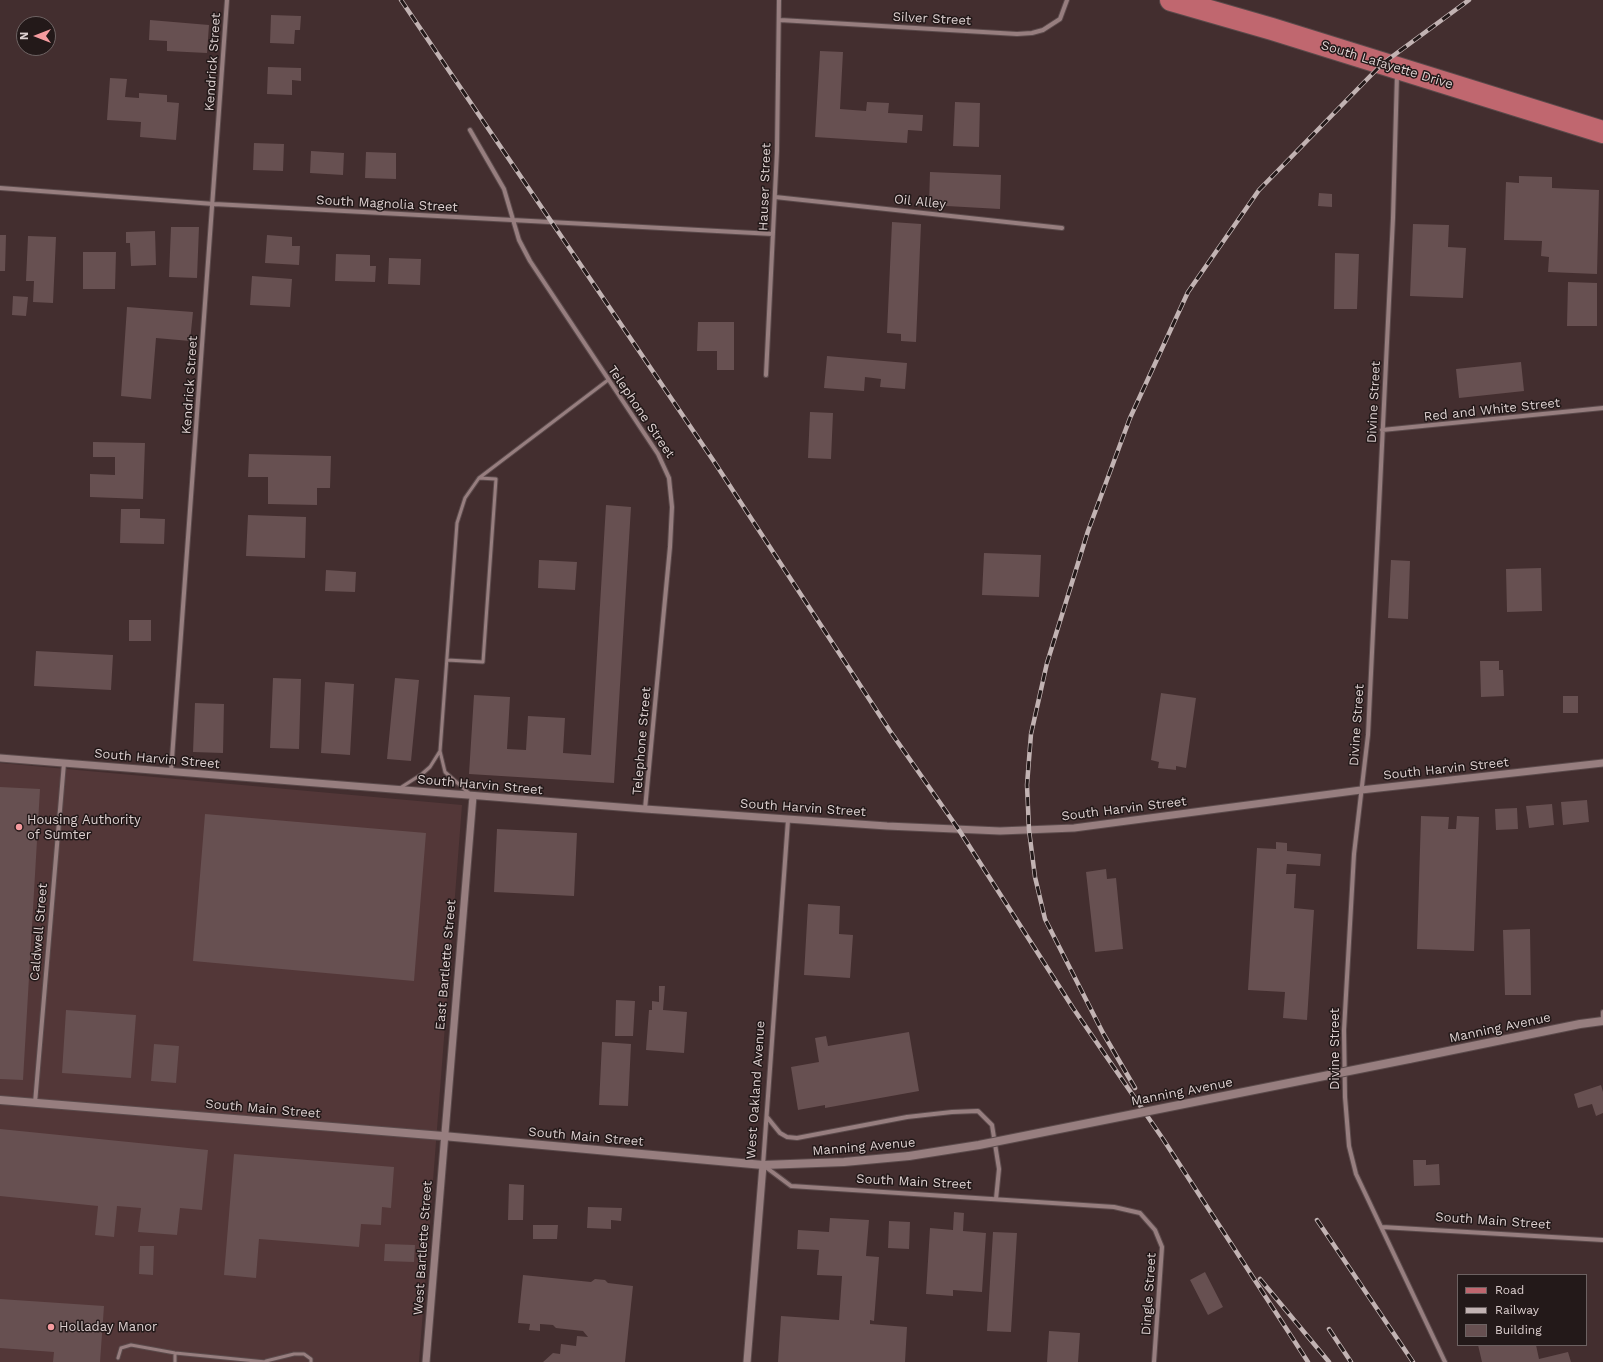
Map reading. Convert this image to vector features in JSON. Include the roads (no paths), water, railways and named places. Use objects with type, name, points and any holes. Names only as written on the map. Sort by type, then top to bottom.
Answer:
[{"type":"main road","name":"South Lafayette Drive","points":[[1171,0],[1603,132]]},
{"type":"main road","name":"Manning Avenue","points":[[763,1165],[844,1162],[910,1156],[979,1145],[1580,1024],[1603,1021]]},
{"type":"main road","name":"South Main Street","points":[[0,1100],[443,1136],[763,1165]]},
{"type":"street","name":"Kendrick Street","points":[[171,772],[228,0]]},
{"type":"street","name":"Hauser Street","points":[[766,375],[775,197],[780,20],[779,0]]},
{"type":"street","name":"Silver Street","points":[[780,20],[1016,34],[1032,33],[1043,30],[1060,19],[1067,0]]},
{"type":"street","name":"Divine Street","points":[[1397,68],[1393,218],[1368,735],[1354,854],[1344,1030],[1345,1097],[1350,1146],[1356,1174],[1445,1362]]},
{"type":"street","name":"Telephone Street","points":[[470,130],[504,189],[519,240],[530,261],[658,454],[669,478],[672,507],[670,547],[645,809]]},
{"type":"street","name":"South Magnolia Street","points":[[0,188],[214,204],[773,234]]},
{"type":"street","name":"Oil Alley","points":[[775,197],[1062,228]]},
{"type":"street","name":"Red and White Street","points":[[1382,430],[1603,408]]},
{"type":"street","name":"South Harvin Street","points":[[0,758],[788,820],[966,831],[1074,828],[1361,790],[1603,763]]},
{"type":"street","name":"Caldwell Street","points":[[35,1103],[64,763]]},
{"type":"street","name":"East Bartlette Street","points":[[443,1136],[472,796]]},
{"type":"street","name":"West Oakland Avenue","points":[[747,1362],[767,1117],[788,820]]},
{"type":"street","points":[[1603,1012],[1603,1021]]},
{"type":"street","points":[[767,1117],[780,1133],[787,1137],[797,1138],[907,1117],[978,1111],[992,1124],[999,1169],[996,1199]]},
{"type":"street","name":"West Bartlette Street","points":[[426,1362],[443,1136]]},
{"type":"street","name":"South Main Street","points":[[763,1165],[792,1186],[996,1199],[1131,1210],[1140,1213],[1155,1230]]},
{"type":"street","name":"South Main Street","points":[[1382,1227],[1603,1240]]},
{"type":"street","name":"Dingle Street","points":[[1154,1362],[1162,1247],[1155,1230]]},
{"type":"lane","points":[[472,796],[445,772],[440,751],[457,523],[465,498],[479,478],[608,380]]},
{"type":"lane","points":[[447,660],[483,662],[496,479],[479,478]]},
{"type":"lane","points":[[396,790],[426,771],[440,751]]},
{"type":"lane","points":[[118,1358],[121,1348],[131,1345],[176,1353],[266,1362],[304,1354],[311,1360],[311,1362]]},
{"type":"lane","points":[[175,1362],[176,1353]]},
{"type":"railway","points":[[401,0],[713,460],[890,731],[959,830],[1073,1008],[1163,1139],[1308,1362]]},
{"type":"railway","points":[[1135,1088],[1103,1033],[1045,919],[1035,877],[1029,830],[1027,785],[1031,734],[1047,663],[1088,531],[1130,418],[1188,292],[1259,190],[1382,64],[1469,0]]},
{"type":"railway","points":[[1317,1220],[1413,1362]]},
{"type":"railway","points":[[1260,1279],[1329,1362]]},
{"type":"railway","points":[[1329,1329],[1351,1362]]},
{"type":"place","name":"Housing Authority of Sumter","points":[[19,827]]},
{"type":"place","name":"Holladay Manor","points":[[51,1327]]}]
